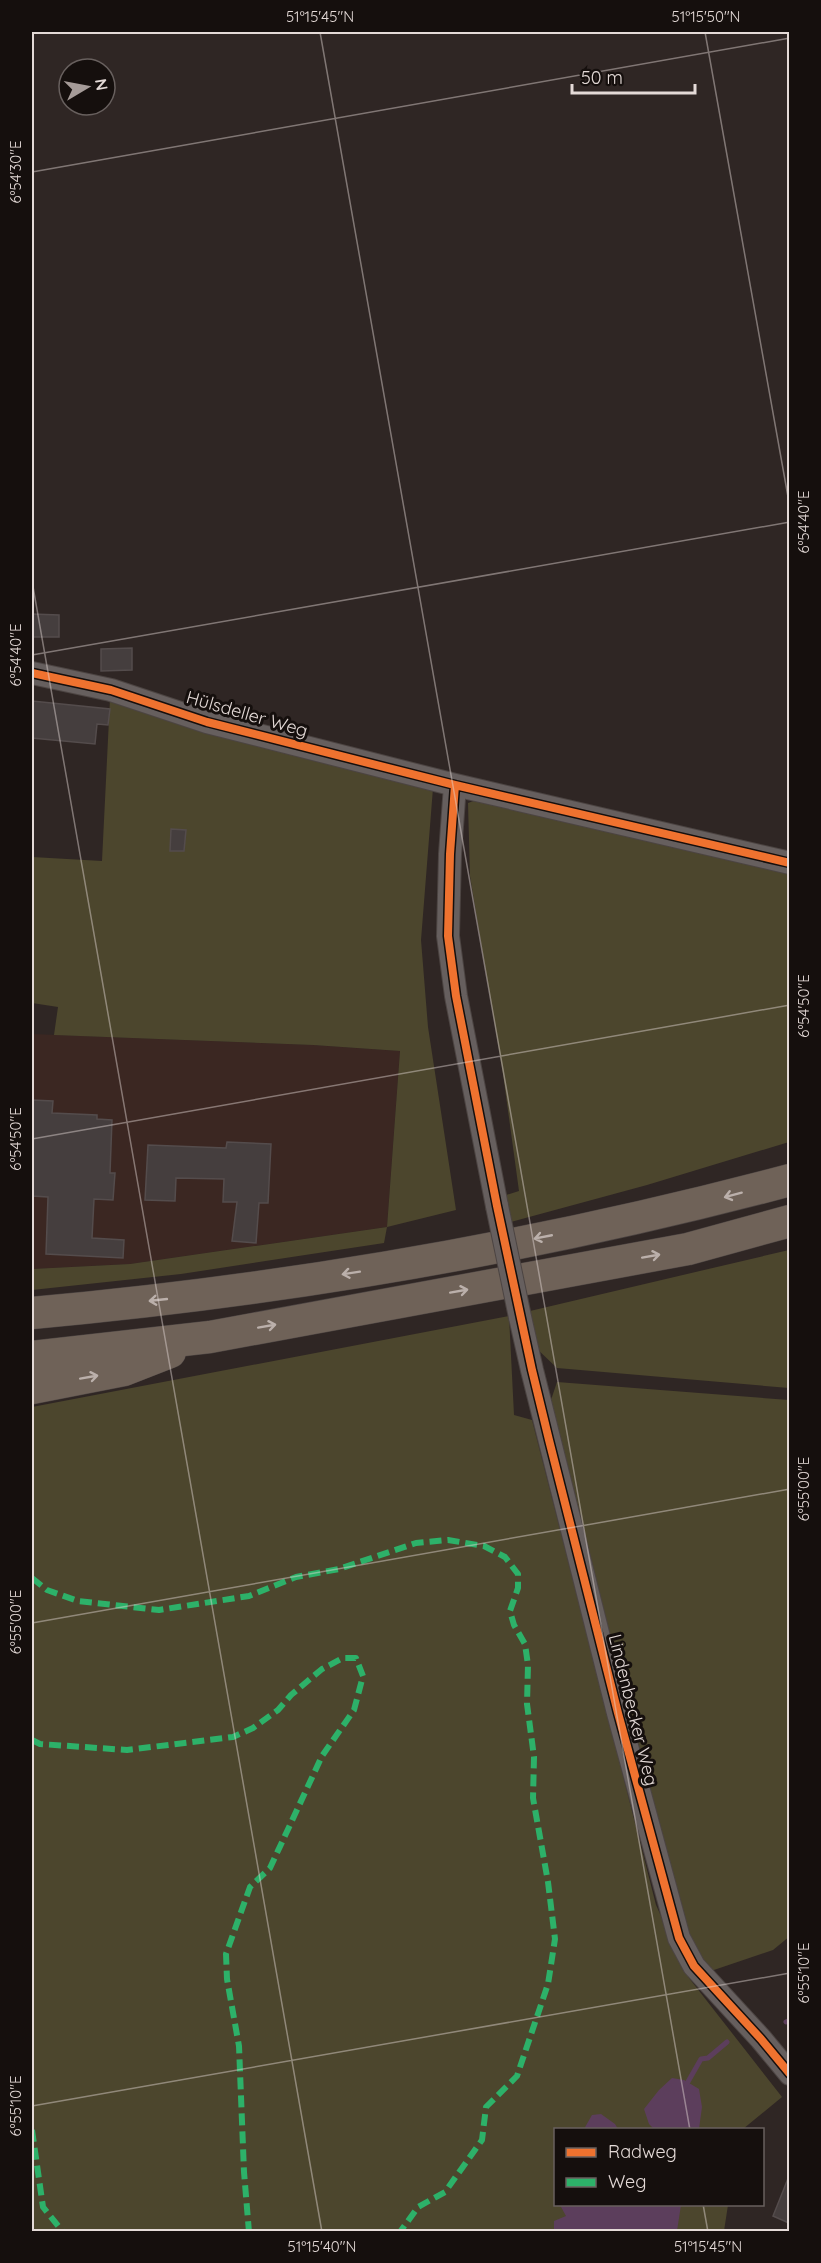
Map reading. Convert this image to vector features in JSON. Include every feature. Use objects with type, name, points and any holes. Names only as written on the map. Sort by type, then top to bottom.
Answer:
[{"type":"highway","points":[[32,1313],[211,1294],[388,1268],[680,1209],[789,1180]]},
{"type":"highway","points":[[32,1357],[210,1337],[688,1249],[789,1221]]},
{"type":"highway","points":[[32,1388],[124,1370],[210,1337]]},
{"type":"street","name":"Hülsdeller Weg","points":[[32,673],[111,690],[207,722],[455,785],[789,863]]},
{"type":"street","name":"Lindenbecker Weg","points":[[455,785],[448,936],[456,996],[534,1380],[618,1713],[679,1938],[694,1966],[761,2039],[789,2074]]},
{"type":"shaded area","points":[[110,699],[433,788],[421,940],[428,1027],[456,1210],[387,1227],[400,1051],[313,1045],[54,1035],[58,1007],[32,1003],[32,857],[102,861]]},
{"type":"shaded area","points":[[482,798],[789,872],[789,1142],[647,1185],[503,1224],[503,1196],[519,1191],[503,1074],[470,876],[468,803]]},
{"type":"shaded area","points":[[32,1034],[313,1045],[400,1051],[387,1227],[130,1264],[32,1269]]},
{"type":"shaded area","points":[[387,1227],[384,1243],[181,1274],[32,1290],[32,1269],[130,1264]]},
{"type":"shaded area","points":[[789,1250],[789,1388],[557,1368],[535,1347],[530,1311]]},
{"type":"shaded area","points":[[509,1316],[514,1415],[532,1420],[656,1905],[689,1978],[782,2097],[744,2128],[554,2128],[554,2206],[728,2206],[724,2231],[32,2232],[32,1407]]},
{"type":"shaded area","points":[[557,1382],[789,1400],[790,1936],[773,1950],[708,1972],[672,1900],[549,1406]]},
{"type":"shaded area","points":[[672,2078],[684,2080],[699,2089],[702,2107],[699,2128],[653,2128],[649,2124],[644,2109]]},
{"type":"shaded area","points":[[601,2114],[617,2128],[585,2128],[592,2115]]},
{"type":"shaded area","points":[[561,2206],[681,2206],[677,2231],[554,2231],[554,2221],[566,2216]]},
{"type":"building","points":[[32,614],[59,615],[59,637],[32,637]]},
{"type":"building","points":[[132,648],[132,670],[101,671],[101,649]]},
{"type":"building","points":[[32,701],[110,709],[108,725],[97,724],[95,744],[32,738]]},
{"type":"building","points":[[171,829],[186,830],[184,851],[170,851]]},
{"type":"building","points":[[32,1100],[53,1101],[52,1113],[97,1115],[97,1119],[112,1120],[110,1173],[115,1173],[113,1200],[94,1199],[92,1238],[124,1240],[123,1258],[46,1254],[48,1197],[32,1196]]},
{"type":"building","points":[[227,1142],[271,1144],[268,1203],[259,1203],[256,1243],[232,1241],[237,1202],[223,1202],[224,1179],[176,1178],[175,1201],[145,1200],[148,1145],[226,1148]]},
{"type":"building","points":[[789,2176],[789,2223],[773,2216]]},
{"type":"waterway","points":[[786,2022],[790,2020]]},
{"type":"waterway","points":[[685,2087],[701,2059],[708,2058],[727,2042]]},
{"type":"marked path","points":[[32,1578],[47,1590],[78,1601],[159,1610],[249,1596],[296,1577],[339,1569],[416,1543],[448,1540],[484,1546],[505,1557],[518,1574],[518,1588],[510,1611],[514,1625],[525,1644],[528,1665],[527,1704],[534,1757],[533,1798],[548,1882],[555,1939],[548,1984],[517,2076],[486,2107],[482,2140],[445,2192],[418,2207],[400,2232]]},
{"type":"marked path","points":[[32,1740],[40,1744],[127,1750],[233,1737],[253,1728],[278,1710],[291,1695],[322,1669],[343,1658],[356,1658],[363,1676],[354,1710],[322,1756],[270,1868],[250,1887],[226,1954],[227,1979],[239,2046],[249,2232]]},
{"type":"marked path","points":[[32,2130],[43,2207],[63,2232]]},
{"type":"cycle path","points":[[32,673],[111,690],[207,722],[455,785],[790,863]]},
{"type":"cycle path","points":[[455,785],[448,936],[456,996],[532,1370],[618,1713],[679,1938],[694,1966],[790,2074]]}]
